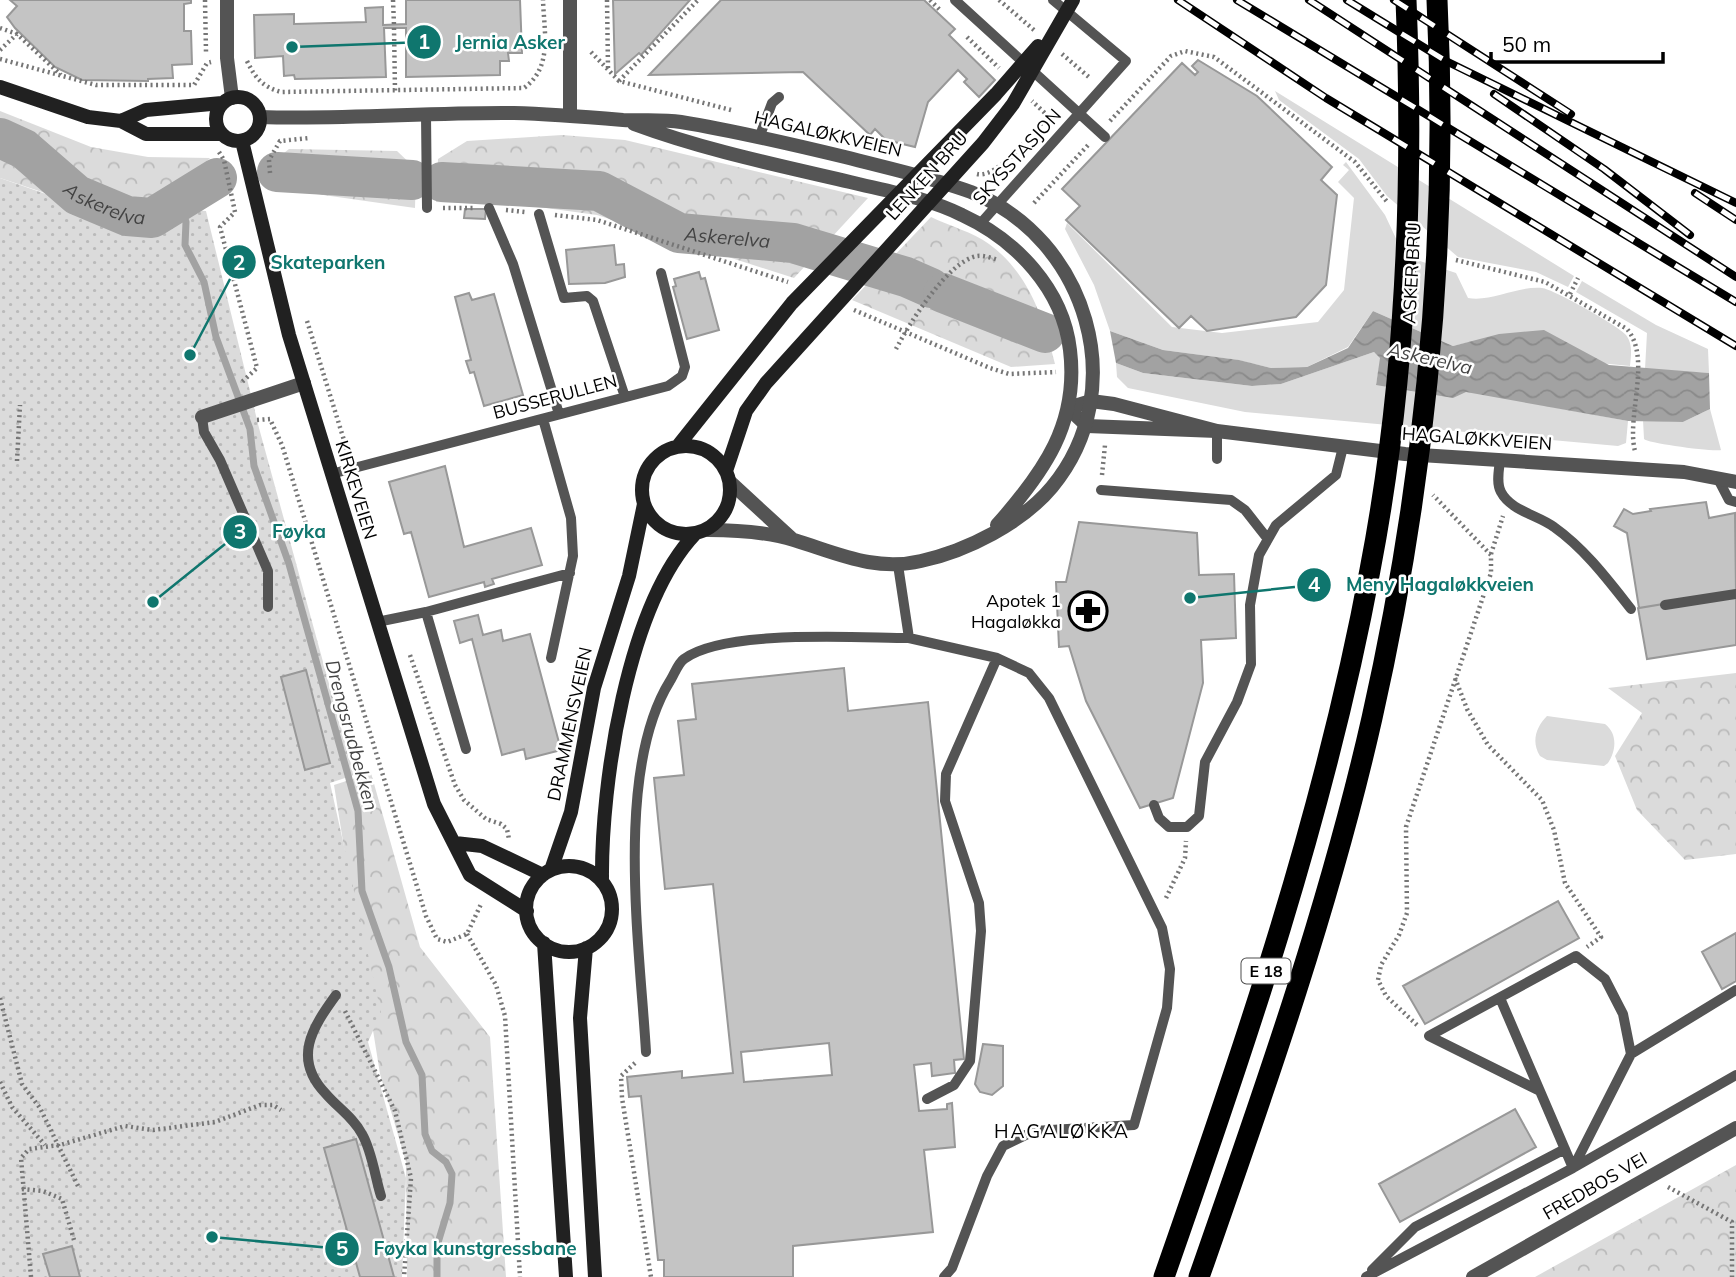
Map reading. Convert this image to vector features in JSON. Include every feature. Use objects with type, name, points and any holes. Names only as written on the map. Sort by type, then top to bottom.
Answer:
[{"type":"highway","name":"ASKER BRU","points":[[1197,1185],[1304,851],[1352,660],[1371,568],[1391,439],[1401,327],[1409,190],[1406,0]]},
{"type":"highway","name":"ASKER BRU","points":[[1199,1277],[1335,863],[1381,671],[1420,442],[1432,330],[1440,191],[1437,0]]},
{"type":"highway","name":"E 18","points":[[1149,1277],[1197,1185]]},
{"type":"highway","name":"E 18","points":[[1164,1277],[1197,1185]]},
{"type":"main road","name":"LENKEN BRU","points":[[728,476],[746,411],[804,337],[983,143],[1013,104],[1073,0]]},
{"type":"main road","name":"LENKEN BRU","points":[[677,447],[792,303],[996,94],[1058,24]]},
{"type":"main road","points":[[0,87],[88,117],[121,121],[146,134],[242,141],[255,133],[260,117],[251,101],[228,100],[146,110],[121,121]]},
{"type":"main road","points":[[217,140],[216,116],[228,100]]},
{"type":"main road","name":"KIRKEVEIEN","points":[[242,141],[272,272],[433,804],[470,875],[527,911]]},
{"type":"main road","points":[[547,872],[531,889],[527,911],[531,927],[544,943],[565,951],[586,948],[603,936],[611,917],[611,897],[602,880],[604,808],[627,687],[656,596],[677,553],[701,532],[719,522],[727,508],[728,476],[711,453],[700,448],[677,447],[658,456],[649,465],[642,490],[644,504],[656,524],[670,532],[701,532]]},
{"type":"main road","name":"DRAMMENSVEIEN","points":[[547,872],[571,812],[594,688],[629,576],[644,504]]},
{"type":"main road","points":[[455,843],[482,846],[547,872],[578,867],[602,880]]},
{"type":"main road","points":[[544,943],[566,1277]]},
{"type":"main road","points":[[586,948],[580,1018],[595,1277]]},
{"type":"street","points":[[227,0],[228,100]]},
{"type":"street","points":[[570,0],[570,115]]},
{"type":"street","name":"HAGALØKKVEIEN","points":[[260,117],[570,115],[678,121],[904,172],[974,194],[995,205],[1042,241],[1076,288],[1087,321],[1093,353],[1091,401],[1087,426],[1070,461],[1052,488],[1025,514],[945,554],[898,565],[849,559],[793,540],[735,530],[701,532]]},
{"type":"street","name":"HAGALØKKVEIEN","points":[[624,120],[679,141],[929,203],[980,224],[1024,260],[1056,299],[1069,338],[1073,372],[1068,408],[1057,444],[1033,481],[989,533]]},
{"type":"street","points":[[202,416],[304,383]]},
{"type":"street","points":[[1087,426],[1068,408],[1091,401]]},
{"type":"street","name":"HAGALØKKVEIEN","points":[[1091,401],[1217,431]]},
{"type":"street","name":"HAGALØKKVEIEN","points":[[1087,426],[1217,431],[1343,447],[1717,477],[1736,482]]},
{"type":"street","name":"HAGALØKKVEIEN","points":[[728,476],[793,540]]},
{"type":"street","name":"FREDBOS VEI","points":[[1474,1277],[1736,1128]]},
{"type":"lane","name":"SKYSSTASJON","points":[[955,0],[1080,113],[980,224]]},
{"type":"lane","points":[[1053,0],[1126,61],[1080,113],[1105,137]]},
{"type":"lane","points":[[759,138],[764,119],[772,103],[779,97]]},
{"type":"lane","points":[[426,115],[427,208]]},
{"type":"lane","points":[[489,208],[513,264],[559,414]]},
{"type":"lane","points":[[539,214],[564,298],[587,296],[593,302],[625,397]]},
{"type":"lane","name":"BUSSERULLEN","points":[[331,474],[667,386],[682,376],[685,367],[660,273]]},
{"type":"lane","points":[[202,416],[204,432],[220,460],[268,571],[268,607]]},
{"type":"lane","points":[[543,419],[570,518],[573,556],[551,658]]},
{"type":"lane","points":[[1217,431],[1217,459]]},
{"type":"lane","points":[[1154,805],[1159,818],[1169,827],[1186,827],[1199,816],[1205,762],[1237,702],[1251,664],[1250,605],[1259,555],[1276,525],[1336,475],[1343,447]]},
{"type":"lane","points":[[1500,460],[1500,491],[1510,503],[1554,527],[1593,562],[1631,610]]},
{"type":"lane","points":[[1717,477],[1730,500],[1736,502]]},
{"type":"lane","points":[[1101,490],[1231,500],[1245,510],[1267,538]]},
{"type":"lane","points":[[898,565],[909,638]]},
{"type":"lane","points":[[377,622],[426,612],[570,573]]},
{"type":"lane","points":[[1665,605],[1736,594]]},
{"type":"lane","points":[[426,612],[466,749]]},
{"type":"lane","points":[[646,1052],[636,877],[639,777],[656,703],[683,659],[730,641],[809,637],[909,638],[997,658],[1029,673],[1049,698],[1156,918],[1170,968],[1167,1008],[1134,1125],[1034,1130],[1003,1146],[987,1176],[952,1268],[944,1277]]},
{"type":"lane","points":[[927,1099],[954,1085],[970,1061],[981,931],[979,903],[945,801],[946,774],[997,658]]},
{"type":"lane","points":[[1429,1036],[1576,956],[1605,979],[1623,1014],[1631,1054]]},
{"type":"lane","points":[[1573,1167],[1631,1054],[1736,990]]},
{"type":"lane","points":[[337,995],[313,1026],[308,1066],[314,1080],[350,1116],[364,1135],[381,1196]]},
{"type":"lane","points":[[1500,998],[1573,1167]]},
{"type":"lane","points":[[1429,1036],[1540,1091]]},
{"type":"lane","points":[[1366,1277],[1573,1167],[1736,1075]]},
{"type":"lane","points":[[1366,1277],[1415,1227],[1564,1149]]},
{"type":"path","points":[[205,0],[207,63]]},
{"type":"path","points":[[393,0],[395,91]]},
{"type":"path","points":[[299,92],[524,88],[542,70],[545,53],[543,0]]},
{"type":"path","points":[[607,0],[608,68]]},
{"type":"path","points":[[619,81],[698,0]]},
{"type":"path","points":[[930,0],[950,19]]},
{"type":"path","points":[[0,28],[17,34],[61,76]]},
{"type":"path","points":[[959,29],[1009,77]]},
{"type":"path","points":[[0,50],[17,34]]},
{"type":"path","points":[[591,52],[619,81],[764,119]]},
{"type":"path","points":[[0,59],[96,85],[164,85]]},
{"type":"path","points":[[971,172],[983,175],[998,169],[1048,116],[1028,97]]},
{"type":"path","points":[[217,140],[235,212],[220,227],[257,368],[248,379]]},
{"type":"path","points":[[427,208],[489,208],[597,220],[793,284]]},
{"type":"path","points":[[897,349],[906,331],[944,279],[963,261],[978,255],[1003,262]]},
{"type":"path","points":[[1570,294],[1578,278]]},
{"type":"path","points":[[843,305],[1009,373],[1061,372]]},
{"type":"path","points":[[1633,451],[1638,359]]},
{"type":"path","points":[[17,461],[20,405]]},
{"type":"path","points":[[258,419],[270,419],[282,445],[426,916],[437,939],[447,942],[467,934],[496,985],[505,1016],[520,1277]]},
{"type":"path","points":[[1428,484],[1434,496],[1490,555]]},
{"type":"path","points":[[1429,1036],[1386,996],[1378,980],[1381,965],[1399,935],[1407,913],[1406,827],[1491,573],[1490,555],[1510,503]]},
{"type":"path","points":[[1455,677],[1467,709],[1488,745],[1542,800],[1554,830],[1565,883],[1601,937],[1576,956]]},
{"type":"path","points":[[1156,918],[1185,858],[1186,827]]},
{"type":"path","points":[[337,995],[395,1111],[408,1164],[411,1178],[404,1277]]},
{"type":"path","points":[[0,998],[22,1084],[40,1108],[78,1186]]},
{"type":"path","points":[[621,1076],[651,1277]]},
{"type":"path","points":[[0,1082],[12,1107],[45,1145]]},
{"type":"path","points":[[31,1277],[21,1158],[29,1149],[60,1145],[125,1126],[153,1129],[215,1122],[260,1105],[273,1105],[281,1110]]},
{"type":"path","points":[[1652,1176],[1680,1195],[1732,1222],[1732,1277]]},
{"type":"path","points":[[22,1189],[43,1191],[62,1199],[74,1240]]},
{"type":"green space","points":[[1275,91],[1574,276],[1568,287],[1536,272],[1458,257],[1387,196],[1359,159],[1279,100]]},
{"type":"green space","points":[[0,111],[91,147],[148,157],[210,158],[166,205],[66,200],[0,178]]},
{"type":"green space","points":[[562,135],[625,140],[868,198],[794,278],[597,215],[524,205],[436,202],[438,159],[467,141]]},
{"type":"green space","points":[[289,149],[397,151],[416,169],[415,208],[281,189],[277,172],[279,157]]},
{"type":"green space","points":[[1346,162],[1385,215],[1399,245],[1420,261],[1456,273],[1468,298],[1486,298],[1532,288],[1548,290],[1621,330],[1631,346],[1630,366],[1599,363],[1580,351],[1474,341],[1453,346],[1373,311],[1348,347],[1307,367],[1271,368],[1238,360],[1163,350],[1110,331],[1094,285],[1065,229],[1067,223],[1172,327],[1222,333],[1318,322],[1344,290],[1354,198],[1338,182],[1349,170],[1343,165]]},
{"type":"green space","points":[[0,178],[66,201],[206,211],[259,428],[354,775],[330,783],[381,1013],[368,1042],[406,1178],[402,1277],[0,1277]]},
{"type":"green space","points":[[931,217],[983,240],[1015,269],[1040,314],[1055,364],[1011,367],[852,300]]},
{"type":"green space","points":[[1582,281],[1656,325],[1708,349],[1709,373],[1645,369],[1647,333],[1576,292]]},
{"type":"green space","points":[[1374,352],[1381,358],[1376,384],[1453,397],[1466,391],[1628,421],[1626,443],[1618,446],[1245,412],[1128,388],[1117,377],[1116,363],[1143,373],[1252,386],[1281,384]]},
{"type":"green space","points":[[1710,409],[1721,450],[1680,447],[1644,439],[1643,420],[1683,422]]},
{"type":"green space","points":[[1736,673],[1736,854],[1685,860],[1637,810],[1615,756],[1642,713],[1608,688]]},
{"type":"green space","points":[[1547,716],[1605,724],[1614,738],[1613,753],[1608,763],[1604,766],[1547,760],[1540,756],[1536,735]]},
{"type":"green space","points":[[371,773],[420,947],[490,1037],[506,1277],[407,1277],[406,1162],[380,1074],[334,785]]},
{"type":"green space","points":[[1736,1165],[1736,1277],[1535,1277]]},
{"type":"water","points":[[1373,311],[1453,346],[1499,334],[1544,330],[1609,365],[1709,373],[1710,409],[1683,422],[1628,421],[1466,392],[1453,398],[1376,385],[1380,358],[1374,352],[1281,384],[1252,386],[1143,373],[1116,363],[1110,331],[1163,350],[1239,360],[1271,368],[1307,367],[1348,348]]},
{"type":"building","points":[[10,0],[191,0],[191,3],[184,4],[184,31],[191,31],[192,64],[172,65],[173,78],[148,81],[82,80],[55,67],[15,28],[7,17],[17,6]]},
{"type":"building","points":[[406,0],[520,0],[522,53],[508,53],[509,61],[500,61],[500,75],[406,77],[406,28],[384,28],[386,77],[295,79],[294,75],[284,76],[283,56],[255,58],[254,15],[294,14],[294,24],[366,22],[365,8],[383,7],[383,25],[406,24]]},
{"type":"building","points":[[613,0],[690,0],[641,55],[639,53],[615,74]]},
{"type":"building","points":[[721,0],[924,0],[955,29],[949,35],[995,80],[979,97],[964,82],[967,79],[958,70],[928,102],[915,147],[886,140],[875,129],[870,135],[803,72],[649,75]]},
{"type":"building","points":[[1198,60],[1257,96],[1332,167],[1321,180],[1337,195],[1326,285],[1296,317],[1207,331],[1191,316],[1179,328],[1066,220],[1080,206],[1062,189],[1182,63],[1195,75],[1198,72],[1192,66]]},
{"type":"building","points":[[465,209],[486,209],[485,219],[464,218]]},
{"type":"building","points":[[614,245],[616,265],[624,264],[625,277],[605,283],[569,284],[566,250]]},
{"type":"building","points":[[699,272],[701,279],[705,278],[719,330],[687,339],[673,287],[676,286],[674,279]]},
{"type":"building","points":[[469,293],[472,300],[494,294],[523,395],[484,406],[474,372],[470,373],[466,361],[471,360],[455,297]]},
{"type":"building","points":[[445,466],[464,547],[531,528],[542,565],[492,579],[494,584],[485,587],[484,582],[429,597],[411,532],[404,534],[389,482]]},
{"type":"building","points":[[1706,502],[1709,518],[1735,513],[1736,592],[1639,608],[1627,533],[1614,526],[1624,509],[1633,514],[1651,511],[1650,509]]},
{"type":"building","points":[[1079,522],[1197,533],[1199,575],[1234,574],[1236,638],[1201,640],[1203,683],[1173,798],[1140,808],[1086,701],[1069,646],[1059,647],[1056,582],[1066,582]]},
{"type":"building","points":[[1736,592],[1736,645],[1647,659],[1638,608]]},
{"type":"building","points":[[478,615],[483,635],[501,630],[503,641],[530,634],[561,750],[526,759],[524,749],[502,755],[472,639],[460,643],[454,621]]},
{"type":"building","points":[[844,668],[848,711],[928,702],[964,1059],[954,1060],[955,1073],[932,1076],[931,1063],[914,1065],[919,1111],[947,1109],[947,1104],[952,1103],[955,1147],[924,1150],[933,1232],[793,1246],[793,1277],[664,1277],[664,1260],[658,1260],[641,1096],[629,1097],[627,1077],[682,1071],[682,1078],[733,1073],[713,884],[665,889],[654,778],[684,775],[678,721],[696,719],[692,684]],"holes":[[[829,1043],[832,1075],[744,1082],[741,1052]]]},
{"type":"building","points":[[306,670],[330,763],[305,770],[281,677]]},
{"type":"building","points":[[1558,901],[1579,938],[1425,1024],[1403,986]]},
{"type":"building","points":[[1736,933],[1736,981],[1722,989],[1702,952]]},
{"type":"building","points":[[983,1044],[1003,1046],[1003,1086],[992,1095],[980,1092],[975,1084]]},
{"type":"building","points":[[1515,1109],[1536,1147],[1400,1222],[1379,1184]]},
{"type":"building","points":[[356,1139],[394,1277],[360,1277],[324,1148]]},
{"type":"building","points":[[72,1246],[80,1277],[50,1277],[43,1254]]},
{"type":"waterway","name":"Askerelva","points":[[0,138],[24,149],[77,195],[127,216],[152,218],[217,178]]},
{"type":"waterway","name":"Askerelva","points":[[277,172],[412,180]]},
{"type":"waterway","name":"Askerelva","points":[[442,182],[599,191],[679,233],[793,243],[906,277],[931,288]]},
{"type":"waterway","name":"Drengsrudbekken","points":[[179,202],[186,222],[185,245],[204,282],[216,337],[250,429],[254,466],[289,564],[358,811],[362,891],[389,967],[406,1042],[422,1075],[425,1134],[432,1151],[446,1162],[452,1174],[450,1203],[437,1246],[437,1277]]},
{"type":"waterway","name":"Askerelva","points":[[943,293],[1045,333]]},
{"type":"railway","points":[[1178,0],[1326,98],[1736,346]]},
{"type":"railway","points":[[1237,0],[1736,302]]},
{"type":"railway","points":[[1309,0],[1736,277]]},
{"type":"railway","points":[[1347,0],[1446,61],[1736,203]]},
{"type":"railway","points":[[1394,0],[1571,114]]},
{"type":"railway","points":[[1494,94],[1604,169],[1690,235]]},
{"type":"railway","points":[[1695,193],[1736,220]]},
{"type":"place","name":"Jernia Asker","points":[[292,47]]},
{"type":"place","name":"Skateparken","points":[[190,355]]},
{"type":"place","name":"Meny Hagaløkkveien","points":[[1190,598]]},
{"type":"place","name":"Føyka","points":[[153,602]]},
{"type":"place","name":"Apotek 1 Hagaløkka","points":[[1088,611]]},
{"type":"place","name":"Føyka kunstgressbane","points":[[212,1237]]},
{"type":"district","name":"HAGALØKKA","points":[[1062,1131]]}]
